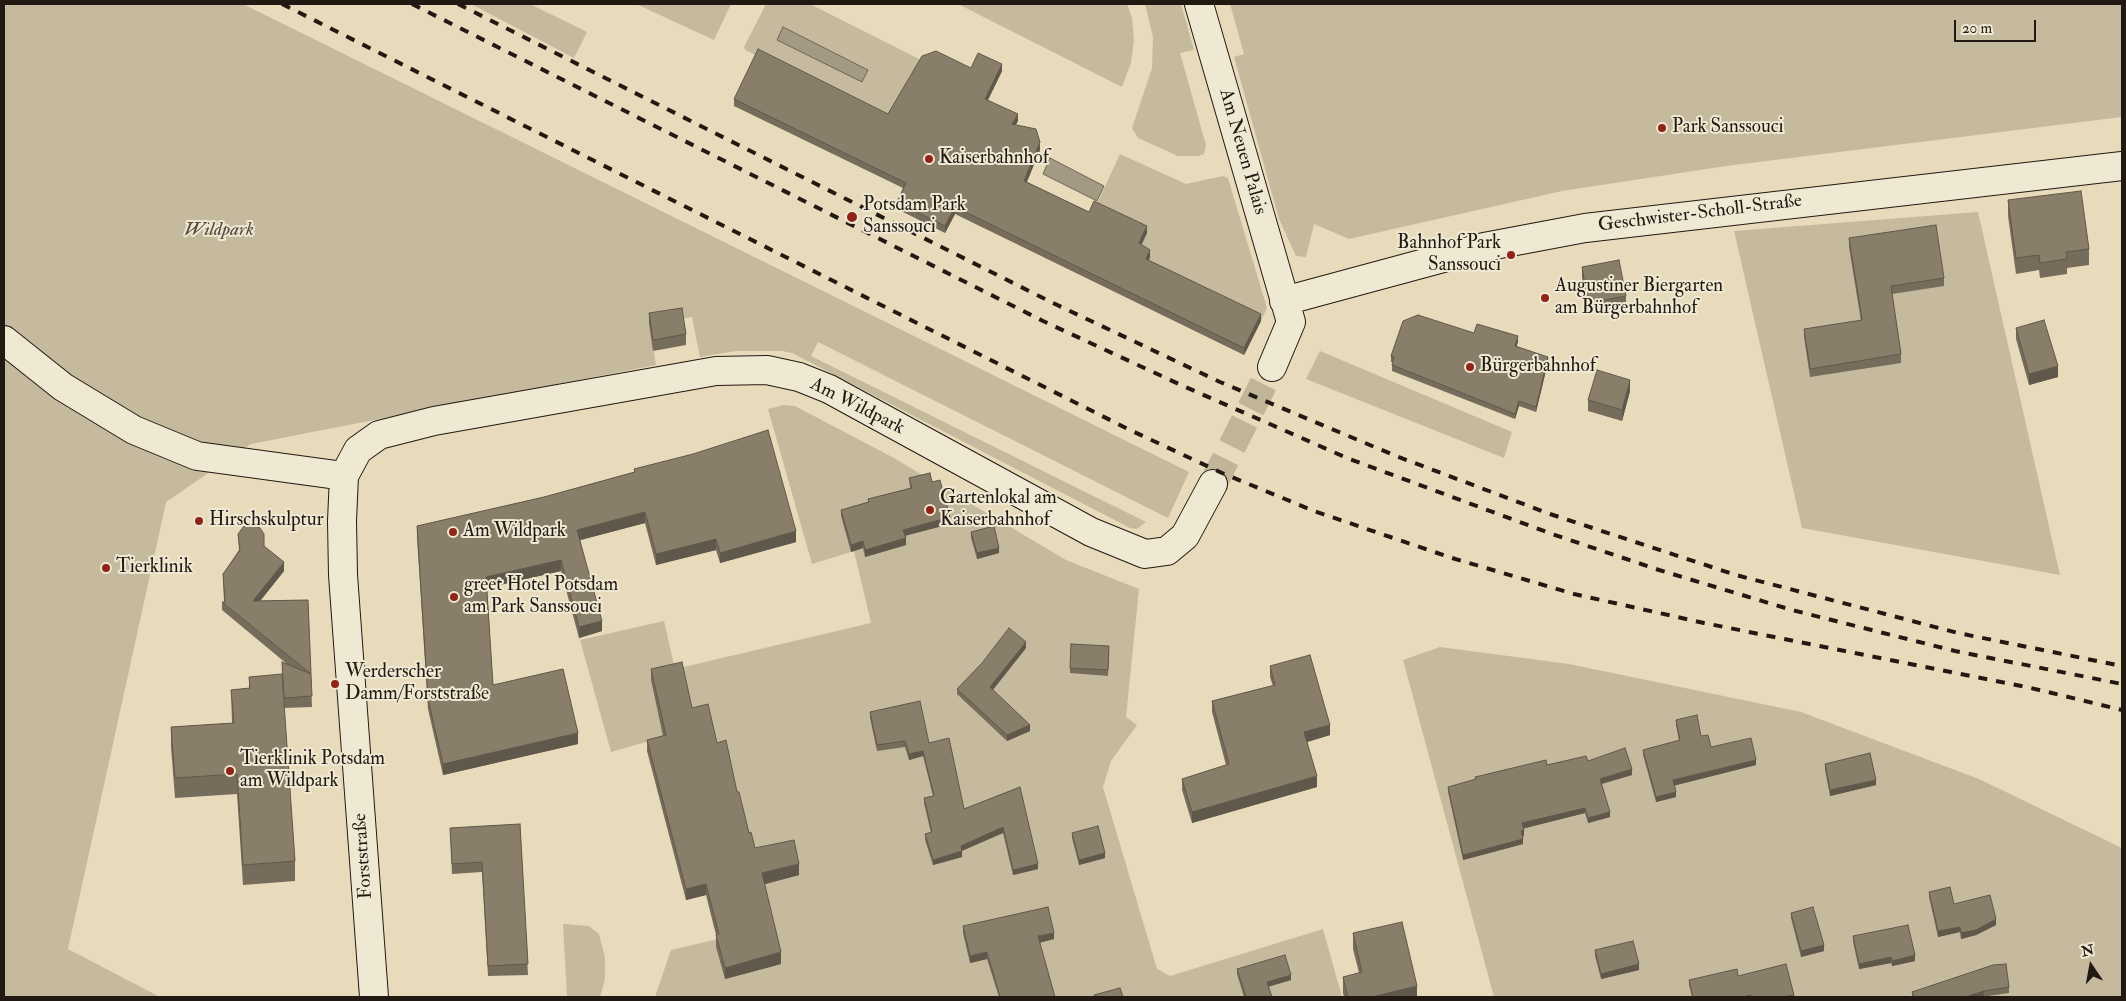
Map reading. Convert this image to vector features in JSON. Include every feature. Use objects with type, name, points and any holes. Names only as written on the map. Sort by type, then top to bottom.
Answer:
[{"type":"street","name":"Am Neuen Palais","points":[[1199,4],[1284,301]]},
{"type":"street","name":"Geschwister-Scholl-Straße","points":[[1284,301],[1484,247],[1585,228],[2122,166]]},
{"type":"street","points":[[1272,367],[1291,322],[1284,301]]},
{"type":"street","points":[[4,340],[64,387],[134,430],[197,456],[344,476]]},
{"type":"street","name":"Am Wildpark","points":[[344,476],[358,450],[379,435],[434,421],[716,371],[767,370],[799,377],[829,390],[1091,532],[1145,554],[1167,550],[1185,536],[1213,484]]},
{"type":"street","name":"Forststraße","points":[[344,476],[342,575],[374,997]]},
{"type":"green space","name":"Wildpark","points":[[4,4],[243,4],[1189,472],[1168,518],[818,342],[811,356],[1146,522],[1137,529],[1130,528],[792,353],[782,351],[736,351],[700,357],[692,317],[649,324],[656,365],[251,444],[166,502],[68,949],[160,997],[4,997]]},
{"type":"green space","points":[[471,4],[530,4],[587,32],[574,58]]},
{"type":"green space","points":[[636,4],[731,4],[714,40]]},
{"type":"green space","points":[[766,4],[810,4],[925,62],[888,121],[763,59],[766,53],[762,51],[758,56],[745,50],[744,47]]},
{"type":"green space","points":[[958,4],[1127,4],[1132,18],[1134,40],[1131,63],[1122,87]]},
{"type":"green space","points":[[1145,4],[1181,4],[1194,50],[1180,53],[1206,145],[1204,154],[1198,156],[1178,156],[1138,138],[1132,128],[1152,68],[1153,37]]},
{"type":"green space","name":"Park Sanssouci","points":[[1230,4],[2122,4],[2122,117],[1726,166],[1562,191],[1349,239],[1314,224],[1306,257],[1296,256],[1279,219],[1234,57],[1244,54]]},
{"type":"green space","points":[[1120,154],[1186,184],[1223,176],[1228,178],[1267,308],[1261,321],[1146,267],[1095,208]]},
{"type":"green space","points":[[1978,212],[2060,575],[1802,528],[1734,231]]},
{"type":"green space","points":[[1320,351],[1512,432],[1504,458],[1306,379]]},
{"type":"green space","points":[[784,405],[795,406],[892,457],[1066,560],[1139,589],[1126,717],[1137,725],[1111,761],[1103,787],[1157,969],[1170,976],[1323,929],[1342,997],[655,997],[671,950],[743,933],[692,729],[611,752],[580,640],[664,621],[675,669],[871,623],[854,551],[812,564],[768,409]]},
{"type":"green space","points":[[1440,647],[1569,664],[1801,712],[1979,779],[2122,848],[2122,997],[1494,997],[1403,660]]},
{"type":"green space","points":[[563,924],[589,926],[599,934],[605,958],[605,979],[600,997],[567,997]]},
{"type":"shaded area","points":[[783,27],[868,70],[862,82],[777,40]]},
{"type":"shaded area","points":[[1050,158],[1104,186],[1097,201],[1043,174]]},
{"type":"building","name":"Kaiserbahnhof","points":[[758,49],[888,114],[922,56],[936,51],[971,68],[978,53],[1002,64],[985,99],[1018,114],[1012,124],[1036,129],[1040,142],[1024,181],[1089,212],[1094,201],[1147,226],[1139,243],[1150,250],[1146,259],[1261,314],[1244,348],[955,207],[945,226],[897,202],[906,183],[734,99]]},
{"type":"building","points":[[2081,191],[2089,249],[2066,252],[2067,259],[2040,263],[2039,255],[2016,258],[2008,200]]},
{"type":"building","points":[[1936,225],[1944,278],[1891,286],[1901,354],[1810,369],[1804,329],[1862,320],[1849,238]]},
{"type":"building","points":[[1619,260],[1626,296],[1588,303],[1582,267]]},
{"type":"building","points":[[682,308],[686,334],[653,340],[649,313]]},
{"type":"building","name":"Bürgerbahnhof","points":[[1418,315],[1474,333],[1477,324],[1518,336],[1515,346],[1548,357],[1536,407],[1519,401],[1515,414],[1392,365],[1394,357],[1391,356],[1403,321]]},
{"type":"building","points":[[2044,320],[2058,366],[2029,374],[2016,328]]},
{"type":"building","points":[[1597,370],[1630,380],[1622,410],[1588,400]]},
{"type":"building","points":[[768,430],[796,531],[720,553],[716,539],[656,554],[645,512],[577,530],[602,621],[579,627],[561,560],[486,577],[493,685],[563,669],[578,733],[443,764],[428,699],[417,526],[544,497],[635,472],[634,469],[693,454]]},
{"type":"building","points":[[930,473],[932,482],[940,480],[950,517],[903,530],[906,538],[865,550],[863,541],[851,545],[841,510],[869,502],[868,499],[912,488],[909,478]]},
{"type":"building","points":[[251,524],[260,528],[264,534],[264,546],[284,562],[253,601],[308,600],[311,674],[222,602],[225,602],[223,574],[240,550],[238,534],[244,526]]},
{"type":"building","points":[[994,526],[999,548],[977,553],[971,532]]},
{"type":"building","points":[[1009,628],[1026,642],[990,687],[1030,725],[1007,735],[957,689],[982,663]]},
{"type":"building","points":[[1071,644],[1109,646],[1108,670],[1070,668]]},
{"type":"building","points":[[1310,655],[1330,725],[1304,732],[1317,776],[1192,812],[1182,779],[1229,764],[1212,701],[1275,685],[1270,666]]},
{"type":"building","points":[[282,662],[311,674],[312,696],[284,698]]},
{"type":"building","points":[[682,662],[692,708],[708,704],[717,743],[726,740],[737,792],[739,792],[749,833],[751,832],[755,848],[794,840],[799,864],[762,873],[781,952],[725,968],[716,935],[719,934],[706,884],[686,889],[647,740],[666,735],[651,669]]},
{"type":"building","name":"Tierklinik Potsdam am Wildpark","points":[[282,674],[295,861],[243,865],[237,774],[175,778],[171,727],[234,723],[231,690],[250,688],[249,677]]},
{"type":"building","points":[[920,701],[929,743],[949,738],[964,809],[1020,787],[1038,864],[1013,870],[1003,827],[961,846],[962,851],[933,860],[925,834],[932,832],[924,798],[934,796],[923,751],[909,754],[905,741],[877,745],[870,712]]},
{"type":"building","points":[[1697,715],[1701,736],[1708,735],[1711,747],[1751,738],[1756,760],[1673,780],[1676,792],[1656,797],[1643,750],[1680,740],[1676,720]]},
{"type":"building","points":[[1625,748],[1632,769],[1600,779],[1610,812],[1588,818],[1585,808],[1522,823],[1524,830],[1521,831],[1523,839],[1463,855],[1448,787],[1476,779],[1475,777],[1546,760],[1547,765],[1586,756],[1588,761]]},
{"type":"building","points":[[1870,753],[1876,780],[1830,790],[1825,764]]},
{"type":"building","points":[[520,824],[528,964],[488,966],[482,862],[452,864],[450,828]]},
{"type":"building","points":[[1098,826],[1105,853],[1079,860],[1072,833]]},
{"type":"building","points":[[1950,887],[1954,904],[1990,895],[1996,919],[1976,930],[1961,933],[1960,927],[1938,931],[1929,892]]},
{"type":"building","points":[[1048,907],[1054,933],[1038,936],[1055,997],[1000,997],[987,952],[970,956],[963,926]]},
{"type":"building","points":[[1813,907],[1824,945],[1801,951],[1791,913]]},
{"type":"building","points":[[1402,922],[1417,986],[1372,997],[1348,997],[1343,977],[1362,972],[1353,933]]},
{"type":"building","points":[[1908,925],[1915,955],[1892,961],[1891,957],[1859,964],[1853,936]]},
{"type":"building","points":[[1633,941],[1639,964],[1601,974],[1595,950]]},
{"type":"building","points":[[1285,955],[1291,975],[1267,982],[1272,997],[1246,997],[1237,969]]},
{"type":"building","points":[[1786,964],[1794,995],[1783,997],[1751,997],[1751,995],[1742,997],[1693,997],[1689,980],[1737,969],[1738,976]]},
{"type":"building","points":[[2006,964],[2009,987],[1984,991],[1965,997],[1914,997],[1912,992],[1993,965]]},
{"type":"building","points":[[1120,988],[1123,997],[1095,997],[1094,995]]},
{"type":"tunnel","points":[[1213,484],[1272,367]]},
{"type":"railway","points":[[282,4],[1130,430],[1222,473],[1314,511],[1452,558],[1574,594],[1704,623],[2031,688],[2122,710]]},
{"type":"railway","points":[[412,4],[1043,321],[1181,385],[1347,458],[1552,534],[1659,570],[1792,610],[1955,651],[2122,684]]},
{"type":"railway","points":[[458,4],[1053,303],[1220,382],[1396,456],[1550,514],[1736,575],[1958,633],[2122,666]]},
{"type":"place","name":"Park Sanssouci","points":[[1662,128]]},
{"type":"place","name":"Kaiserbahnhof","points":[[929,159]]},
{"type":"place","name":"Potsdam Park Sanssouci","points":[[852,217]]},
{"type":"place","name":"Bahnhof Park Sanssouci","points":[[1511,255]]},
{"type":"place","name":"Augustiner Biergarten am Bürgerbahnhof","points":[[1545,298]]},
{"type":"place","name":"Bürgerbahnhof","points":[[1470,367]]},
{"type":"place","name":"Gartenlokal am Kaiserbahnhof","points":[[930,510]]},
{"type":"place","name":"Hirschskulptur","points":[[199,521]]},
{"type":"place","name":"Am Wildpark","points":[[453,532]]},
{"type":"place","name":"Tierklinik","points":[[106,568]]},
{"type":"place","name":"greet Hotel Potsdam am Park Sanssouci","points":[[454,597]]},
{"type":"place","name":"Werderscher Damm/Forststraße","points":[[335,684]]},
{"type":"place","name":"Tierklinik Potsdam am Wildpark","points":[[230,771]]}]
